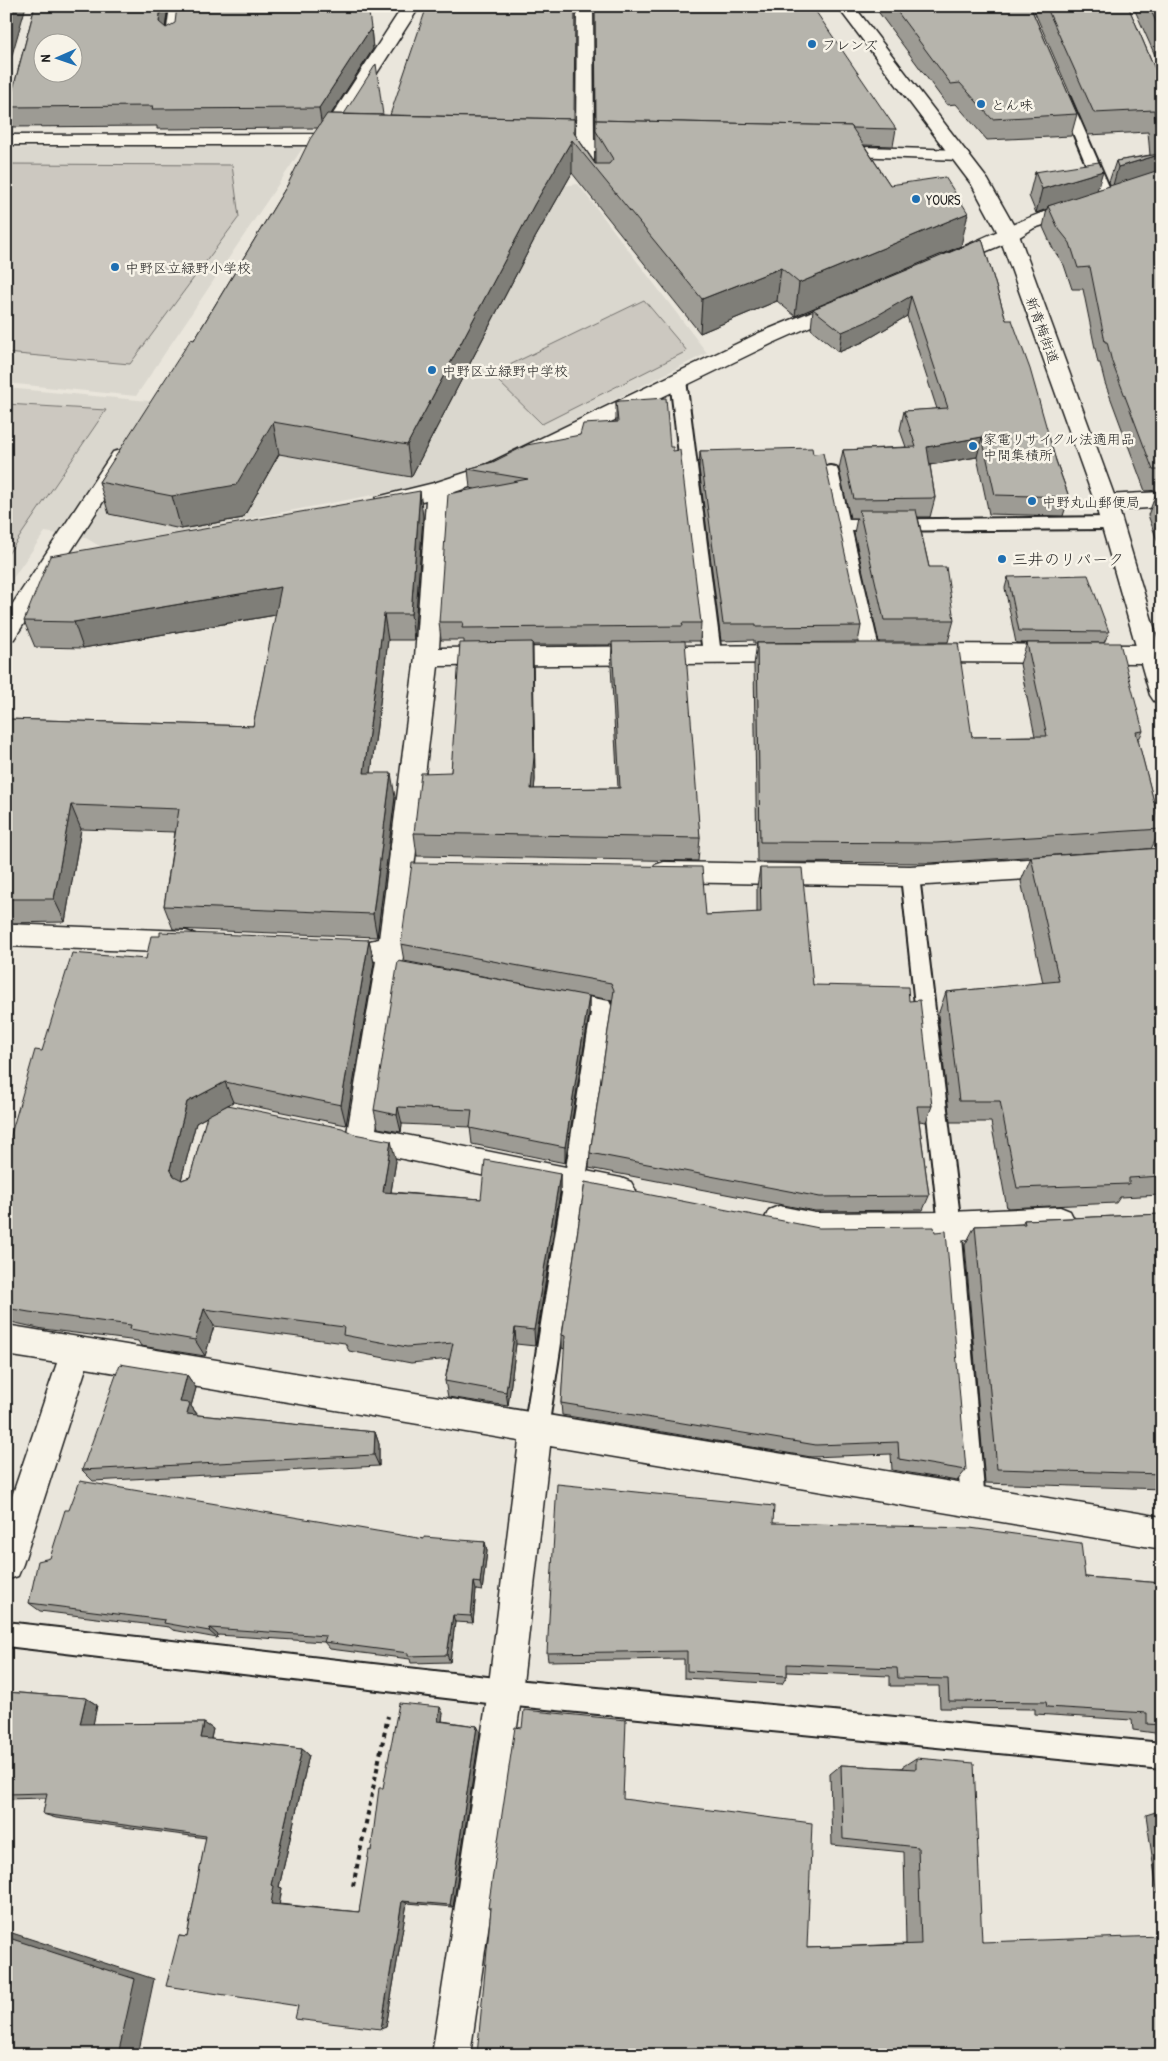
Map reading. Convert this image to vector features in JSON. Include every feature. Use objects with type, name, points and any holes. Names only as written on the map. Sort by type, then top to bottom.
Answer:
[{"type":"street","points":[[310,164],[412,6]]},
{"type":"street","points":[[585,6],[584,144],[585,165],[593,178]]},
{"type":"street","name":"新青梅街道","points":[[845,6],[981,184],[1009,235],[1109,513],[1162,695]]},
{"type":"street","points":[[6,140],[366,140]]},
{"type":"street","points":[[525,143],[653,146]]},
{"type":"street","points":[[811,151],[960,155]]},
{"type":"street","points":[[932,267],[1009,235],[1027,224],[1126,192]]},
{"type":"street","points":[[360,507],[438,490],[484,474],[766,338],[862,296]]},
{"type":"street","points":[[6,633],[134,437]]},
{"type":"street","points":[[438,490],[410,868],[395,964],[351,1137],[646,1196]]},
{"type":"street","points":[[1109,513],[1162,499]]},
{"type":"street","points":[[53,561],[83,556]]},
{"type":"street","points":[[879,653],[1149,654]]},
{"type":"street","points":[[427,657],[812,654]]},
{"type":"street","points":[[636,871],[910,876],[1084,865]]},
{"type":"street","points":[[6,935],[212,943]]},
{"type":"street","points":[[354,949],[395,964]]},
{"type":"street","points":[[750,1215],[816,1227],[950,1226],[1085,1220]]},
{"type":"street","points":[[6,1340],[1162,1533]]},
{"type":"street","points":[[6,1564],[76,1352]]},
{"type":"street","points":[[451,2055],[505,1692],[536,1429]]},
{"type":"lane","points":[[171,43],[176,6]]},
{"type":"lane","points":[[1057,80],[1107,198]]},
{"type":"lane","points":[[678,380],[712,654]]},
{"type":"lane","points":[[830,471],[843,526],[879,653]]},
{"type":"lane","points":[[843,526],[1109,513]]},
{"type":"lane","points":[[910,876],[950,1226],[973,1502]]},
{"type":"lane","points":[[536,1429],[602,1007],[543,997]]},
{"type":"lane","points":[[6,1634],[505,1692],[1162,1756]]},
{"type":"path","points":[[353,1886],[396,1679]]},
{"type":"shaded area","name":"中野区立緑野小学校","points":[[304,146],[136,396],[6,383],[6,148]]},
{"type":"shaded area","name":"中野区立緑野小学校","points":[[6,164],[232,165],[239,217],[130,364],[6,353]]},
{"type":"shaded area","name":"中野区立緑野中学校","points":[[578,184],[707,353],[507,454],[430,484],[101,547],[86,538],[45,532],[6,588],[6,388],[171,403],[286,223]]},
{"type":"shaded area","points":[[644,300],[687,351],[542,424],[491,374]]},
{"type":"shaded area","points":[[6,404],[106,410],[6,557]]},
{"type":"building","points":[[6,6],[14,6],[6,35]]},
{"type":"building","points":[[35,6],[161,6],[159,22],[166,28],[175,23],[177,6],[368,6],[371,28],[319,108],[152,109],[153,106],[6,107],[6,102],[11,97]]},
{"type":"building","points":[[427,6],[575,6],[574,122],[574,119],[390,115]]},
{"type":"building","points":[[595,6],[812,6],[896,129],[853,128],[851,126],[596,120],[596,122]]},
{"type":"building","points":[[893,6],[1030,6],[1077,114],[992,119],[960,83],[951,84]]},
{"type":"building","points":[[1046,6],[1128,6],[1158,76],[1162,81],[1162,154],[1118,167],[1116,161],[1159,154],[1154,110],[1094,113]]},
{"type":"building","points":[[1149,6],[1162,6],[1162,35]]},
{"type":"building","points":[[376,64],[383,115],[344,114]]},
{"type":"building","points":[[327,114],[574,119],[574,133],[595,164],[609,164],[613,159],[596,131],[596,120],[851,126],[890,185],[945,177],[968,213],[799,283],[781,268],[702,299],[572,140],[534,205],[407,445],[273,422],[236,485],[172,496],[99,482],[191,339],[194,340],[288,184],[310,139]]},
{"type":"building","points":[[1099,162],[1103,171],[1042,189],[1035,172]]},
{"type":"building","points":[[1162,169],[1162,470],[1153,470],[1112,362],[1107,342],[1105,342],[1090,267],[1078,268],[1070,243],[1058,228],[1048,206]]},
{"type":"building","points":[[982,239],[1006,320],[1012,320],[1030,369],[1056,461],[1069,497],[995,495],[982,437],[927,447],[935,498],[854,499],[843,450],[916,447],[904,411],[948,408],[911,296],[866,322],[842,332],[813,309]]},
{"type":"building","points":[[666,398],[670,447],[673,447],[673,451],[680,450],[701,623],[682,623],[683,626],[462,628],[463,622],[439,622],[448,494],[528,479],[468,469],[493,462],[527,445],[580,435],[583,424],[618,422],[616,402]]},
{"type":"building","points":[[812,448],[813,454],[823,453],[861,626],[756,627],[756,624],[723,624],[700,451]]},
{"type":"building","points":[[420,491],[411,614],[384,614],[364,773],[391,773],[373,914],[164,906],[179,809],[71,805],[54,899],[6,899],[6,719],[253,726],[281,587],[74,622],[24,621],[50,556]]},
{"type":"building","points":[[1156,494],[1162,494],[1162,510]]},
{"type":"building","points":[[859,510],[916,510],[929,567],[946,567],[954,620],[884,620]]},
{"type":"building","points":[[1088,575],[1109,632],[1019,631],[1008,577]]},
{"type":"building","points":[[685,641],[700,838],[414,833],[421,773],[451,772],[460,643],[532,642],[534,757],[531,789],[620,788],[612,642]]},
{"type":"building","points":[[757,643],[958,643],[972,737],[1047,736],[1027,643],[1120,643],[1143,731],[1136,732],[1161,829],[936,843],[760,842]]},
{"type":"building","points":[[1162,848],[1162,1176],[1129,1178],[1129,1184],[1017,1188],[1000,1101],[959,1101],[946,992],[1059,981],[1031,857]]},
{"type":"building","points":[[412,863],[702,867],[706,915],[761,912],[760,868],[802,868],[813,985],[908,987],[909,1001],[920,1000],[932,1106],[917,1106],[929,1196],[820,1197],[590,1153],[614,990],[611,983],[401,944]]},
{"type":"building","points":[[160,932],[369,940],[341,1105],[225,1082],[187,1102],[170,1169],[174,1176],[182,1180],[190,1177],[207,1116],[228,1105],[342,1128],[354,1134],[391,1141],[383,1192],[481,1199],[485,1160],[560,1174],[534,1330],[515,1328],[506,1392],[445,1381],[453,1343],[407,1347],[343,1335],[344,1327],[204,1309],[195,1340],[130,1329],[131,1325],[6,1308],[6,1152],[35,1050],[42,1051],[72,953],[146,959],[151,936],[160,936]]},
{"type":"building","points":[[398,961],[589,996],[565,1147],[470,1128],[472,1110],[398,1107],[397,1115],[374,1110]]},
{"type":"building","points":[[585,1182],[819,1228],[934,1227],[935,1232],[946,1231],[966,1470],[899,1459],[898,1442],[816,1445],[561,1403],[565,1336],[562,1335]]},
{"type":"building","points":[[1162,1214],[1162,1474],[997,1469],[975,1226],[1025,1224],[1024,1220]]},
{"type":"building","points":[[120,1364],[187,1375],[180,1402],[190,1403],[187,1414],[375,1432],[374,1455],[82,1470]]},
{"type":"building","points":[[80,1481],[424,1539],[424,1537],[485,1542],[480,1583],[474,1582],[471,1616],[453,1615],[447,1655],[408,1656],[408,1653],[324,1642],[326,1636],[210,1628],[209,1631],[164,1623],[165,1620],[29,1603],[38,1561],[50,1558],[65,1510],[69,1510]]},
{"type":"building","points":[[557,1484],[774,1506],[773,1523],[970,1528],[1081,1543],[1085,1577],[1162,1583],[1162,1725],[1147,1724],[1147,1713],[1047,1707],[1046,1702],[949,1701],[948,1679],[898,1678],[897,1668],[787,1664],[787,1676],[687,1671],[687,1651],[547,1653]]},
{"type":"building","points":[[6,1692],[86,1698],[80,1724],[204,1723],[201,1738],[302,1749],[271,1885],[274,1886],[271,1904],[359,1912],[369,1850],[371,1851],[379,1788],[383,1788],[399,1703],[440,1707],[438,1721],[477,1726],[450,1905],[402,1901],[381,2029],[295,2019],[298,2006],[166,1986],[179,1936],[187,1937],[206,1836],[43,1814],[47,1793],[6,1794]]},
{"type":"building","points":[[524,1710],[626,1720],[623,1799],[812,1823],[807,1948],[921,1944],[918,1847],[843,1839],[841,1765],[916,1769],[916,1758],[974,1763],[982,1942],[1162,1936],[1162,2055],[477,2055],[491,1908],[488,1908],[515,1727],[522,1728]]},
{"type":"building","points":[[6,1937],[135,1979],[118,2055],[6,2055]]},
{"type":"place","name":"フレンズ","points":[[812,44]]},
{"type":"place","name":"とん味","points":[[981,104]]},
{"type":"place","name":"YOURS","points":[[916,199]]},
{"type":"place","name":"中野区立緑野小学校","points":[[115,267]]},
{"type":"place","name":"中野区立緑野中学校","points":[[432,370]]},
{"type":"place","name":"家電リサイクル法適用品 中間集積所","points":[[973,446]]},
{"type":"place","name":"中野丸山郵便局","points":[[1032,501]]},
{"type":"place","name":"三井のリパーク","points":[[1002,559]]}]
